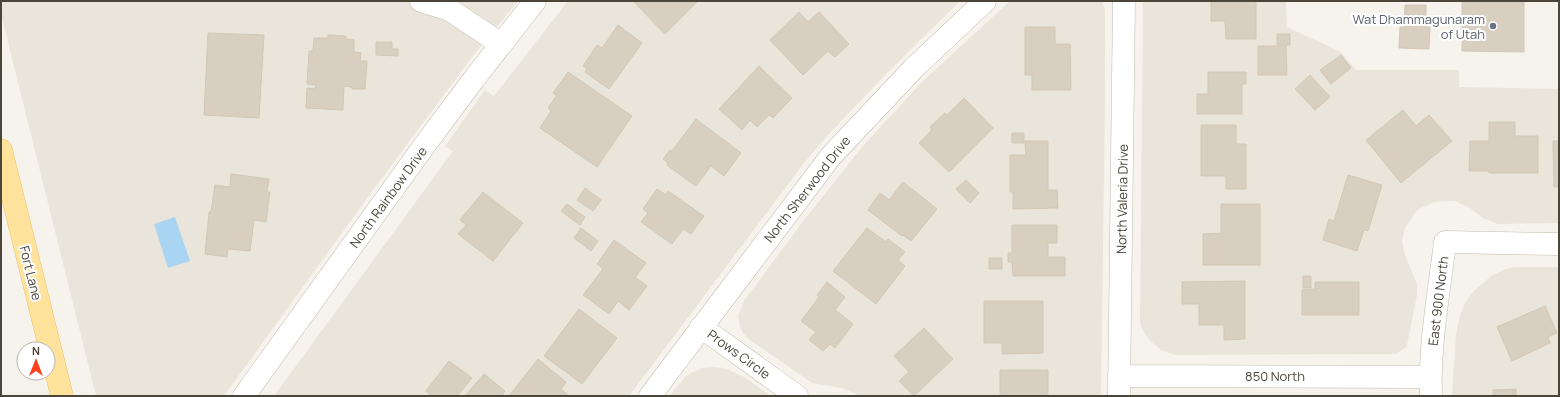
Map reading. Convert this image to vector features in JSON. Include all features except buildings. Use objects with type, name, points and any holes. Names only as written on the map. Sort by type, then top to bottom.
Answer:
[{"type":"main road","name":"Fort Lane","points":[[1,150],[62,396]]},
{"type":"street","points":[[420,1],[450,10],[501,44]]},
{"type":"street","name":"North Rainbow Drive","points":[[244,396],[424,146],[501,44],[536,1]]},
{"type":"street","name":"North Sherwood Drive","points":[[650,396],[831,156],[913,69],[985,1]]},
{"type":"street","name":"North Valeria Drive","points":[[1119,386],[1124,1]]},
{"type":"street","name":"East 900 North","points":[[1431,386],[1433,346],[1445,242],[1559,244]]},
{"type":"street","name":"Prows Circle","points":[[701,327],[797,396]]},
{"type":"street","name":"850 North","points":[[1119,386],[1431,386]]},
{"type":"shaded area","points":[[1,1],[518,1],[472,57],[373,190],[224,396],[96,396],[1,14]]},
{"type":"shaded area","points":[[568,1],[960,1],[885,75],[828,135],[804,163],[629,396],[274,396],[453,151],[445,146],[485,90],[494,96]]},
{"type":"shaded area","points":[[1010,1],[1102,1],[1105,10],[1101,396],[860,396],[842,388],[812,383],[750,340],[743,333],[738,316],[744,301],[801,224],[862,147],[923,81]]},
{"type":"shaded area","points":[[1143,1],[1286,1],[1287,27],[1341,52],[1356,70],[1459,70],[1459,87],[1559,89],[1559,223],[1498,224],[1483,218],[1470,208],[1452,201],[1434,202],[1417,210],[1405,228],[1402,241],[1405,255],[1417,284],[1417,295],[1407,345],[1396,354],[1176,355],[1161,350],[1149,340],[1141,327],[1140,321]]},
{"type":"shaded area","points":[[1515,267],[1559,267],[1559,396],[1452,396],[1456,334],[1465,303],[1473,292],[1491,276],[1505,269]]},
{"type":"shaded area","points":[[715,367],[727,369],[744,377],[771,396],[670,396],[689,374],[702,368]]},
{"type":"water","points":[[175,217],[190,261],[168,268],[154,224]]},
{"type":"place","name":"Wat Dhammagunaram of Utah","points":[[1493,26]]}]
